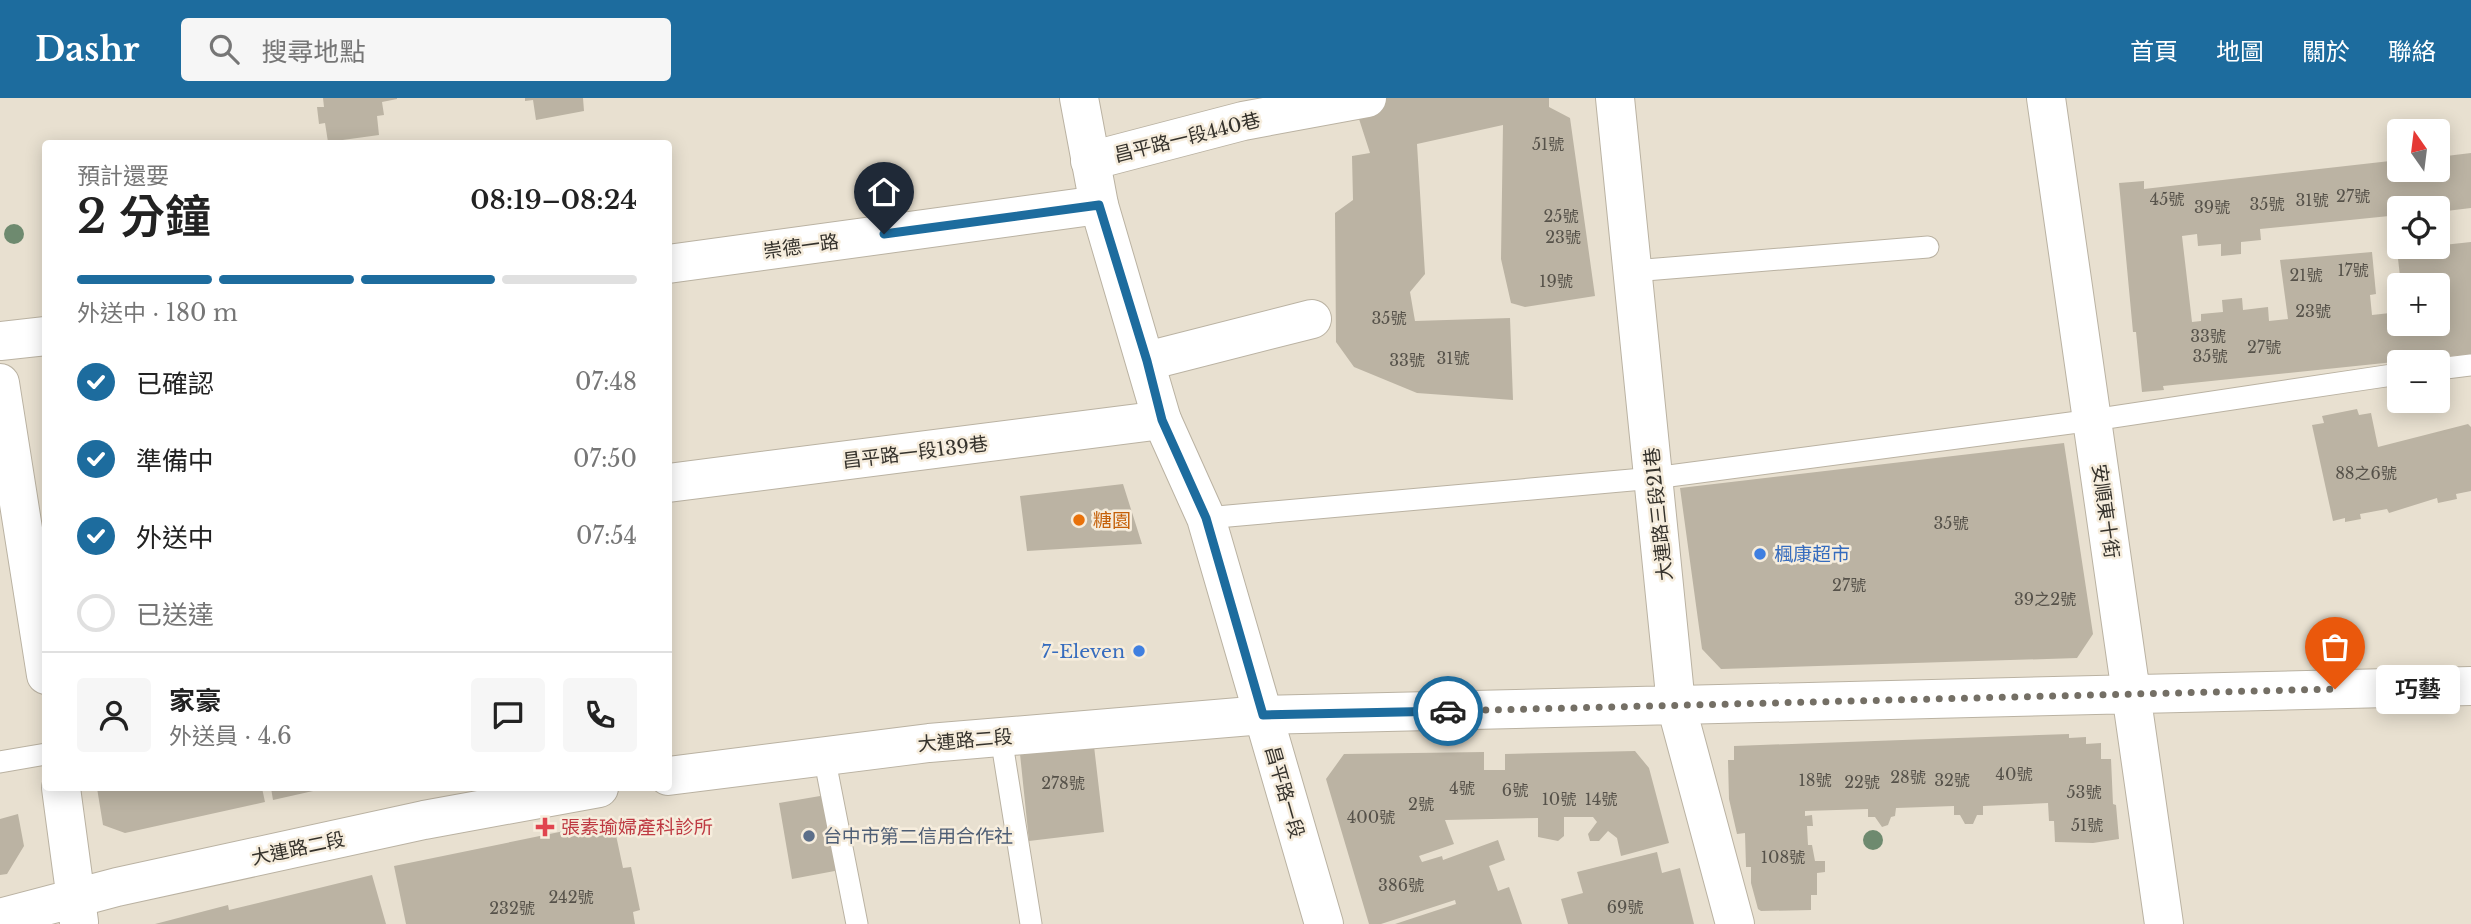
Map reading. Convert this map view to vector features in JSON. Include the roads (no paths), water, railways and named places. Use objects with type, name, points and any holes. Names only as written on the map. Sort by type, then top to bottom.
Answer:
[{"type":"street","name":"昌平路一段","points":[[1079,98],[1099,205],[1147,361],[1162,420],[1206,518],[1324,924]]},
{"type":"street","name":"昌平路一段440巷","points":[[1090,161],[1243,121],[1367,98]]},
{"type":"street","name":"大連路三段21巷","points":[[1615,98],[1676,705],[1735,924]]},
{"type":"street","name":"安順東十街","points":[[2046,98],[2164,924]]},
{"type":"street","name":"崇德一路","points":[[672,263],[1099,205]]},
{"type":"street","points":[[1147,361],[1312,319]]},
{"type":"street","points":[[0,341],[42,336]]},
{"type":"street","points":[[0,383],[42,652]]},
{"type":"street","name":"昌平路一段139巷","points":[[672,482],[1162,420]]},
{"type":"street","name":"大連路二段","points":[[672,775],[1002,737],[1263,715],[2471,685]]},
{"type":"street","points":[[61,791],[77,911]]},
{"type":"street","name":"大連路二段","points":[[0,918],[77,911],[411,823],[582,791]]},
{"type":"lane","points":[[1633,271],[1928,247]]},
{"type":"lane","points":[[2450,368],[2471,365]]},
{"type":"lane","points":[[1206,518],[1654,478],[2093,419],[2387,376]]},
{"type":"lane","points":[[1002,737],[1031,924]]},
{"type":"lane","points":[[0,762],[42,755]]},
{"type":"lane","points":[[824,756],[857,924]]},
{"type":"place","name":"糖園","points":[[1079,520]]},
{"type":"place","name":"楓康超市","points":[[1760,554]]},
{"type":"place","name":"7-Eleven","points":[[1139,651]]},
{"type":"place","name":"巧藝","points":[[2335,689]]},
{"type":"place","name":"張素瑜婦產科診所","points":[[545,827]]},
{"type":"place","name":"台中市第二信用合作社","points":[[809,836]]}]
